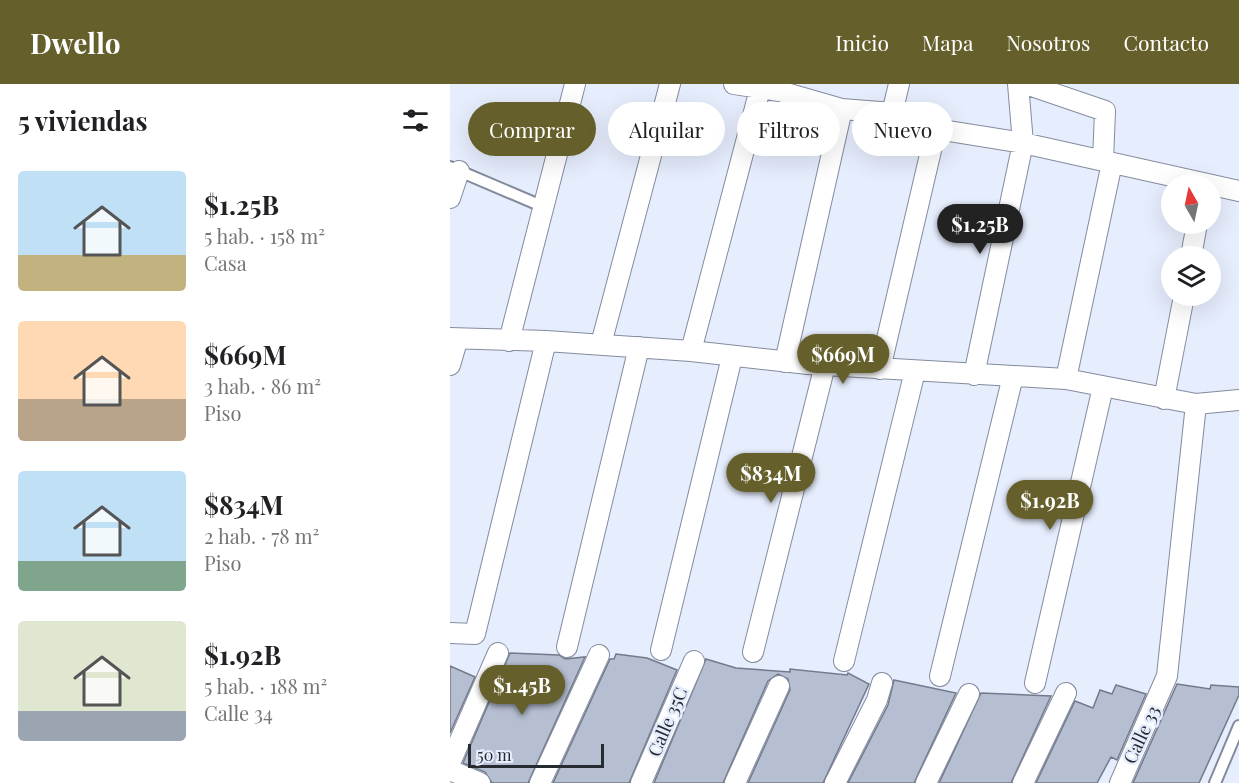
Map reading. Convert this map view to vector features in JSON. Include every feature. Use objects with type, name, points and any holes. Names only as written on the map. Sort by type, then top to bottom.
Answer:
[{"type":"street","points":[[509,340],[575,84]]},
{"type":"street","points":[[601,344],[670,84]]},
{"type":"street","points":[[734,84],[773,88],[842,109],[852,110]]},
{"type":"street","points":[[895,102],[899,84]]},
{"type":"street","points":[[974,375],[1023,143],[1018,84]]},
{"type":"street","points":[[1026,84],[1106,111],[1107,162],[1066,379]]},
{"type":"street","points":[[692,351],[773,88]]},
{"type":"street","points":[[785,362],[842,109]]},
{"type":"street","points":[[953,132],[1023,143],[1161,174]]},
{"type":"street","points":[[880,369],[930,156]]},
{"type":"street","points":[[450,198],[454,169]]},
{"type":"street","points":[[1221,187],[1239,191]]},
{"type":"street","points":[[1164,399],[1182,306]]},
{"type":"street","points":[[450,365],[453,339],[546,341],[692,351],[825,365],[1066,379],[1196,404],[1239,400]]},
{"type":"street","points":[[450,633],[475,634],[546,341]]},
{"type":"street","points":[[567,647],[639,347]]},
{"type":"street","points":[[661,650],[732,357]]},
{"type":"street","points":[[753,652],[825,365]]},
{"type":"street","points":[[844,661],[915,371]]},
{"type":"street","points":[[940,676],[1013,376]]},
{"type":"street","points":[[1035,682],[1103,387]]},
{"type":"street","name":"Calle 33","points":[[1119,783],[1164,688],[1167,676],[1196,404]]},
{"type":"street","points":[[450,763],[498,653]]},
{"type":"street","points":[[540,783],[599,655]]},
{"type":"street","name":"Calle 35C","points":[[641,783],[694,661]]},
{"type":"street","points":[[835,783],[877,700],[882,683]]},
{"type":"street","points":[[735,783],[779,686]]},
{"type":"street","points":[[1023,783],[1066,693]]},
{"type":"street","points":[[926,783],[969,694]]},
{"type":"street","points":[[450,770],[480,783]]},
{"type":"lane","points":[[454,169],[544,207]]},
{"type":"lane","points":[[1215,783],[1239,726]]},
{"type":"building","points":[[510,653],[559,655],[565,659],[585,657],[528,783],[492,783],[485,772],[463,763]]},
{"type":"building","points":[[616,654],[647,658],[677,670],[629,783],[553,783],[610,659],[614,659]]},
{"type":"building","points":[[706,659],[736,668],[790,672],[790,669],[847,675],[848,673],[869,684],[823,783],[748,783],[790,690],[788,679],[778,674],[768,681],[723,783],[654,783]]},
{"type":"building","points":[[450,666],[475,677],[450,733]]},
{"type":"building","points":[[894,680],[956,693],[914,783],[848,783],[888,705]]},
{"type":"building","points":[[1177,684],[1210,689],[1211,685],[1239,687],[1239,695],[1199,783],[1133,783]]},
{"type":"building","points":[[1116,685],[1146,694],[1117,760],[1111,757],[1097,783],[1036,783],[1075,701],[1093,708],[1100,690],[1112,694]]},
{"type":"building","points":[[981,693],[1051,696],[1011,783],[939,783]]}]
